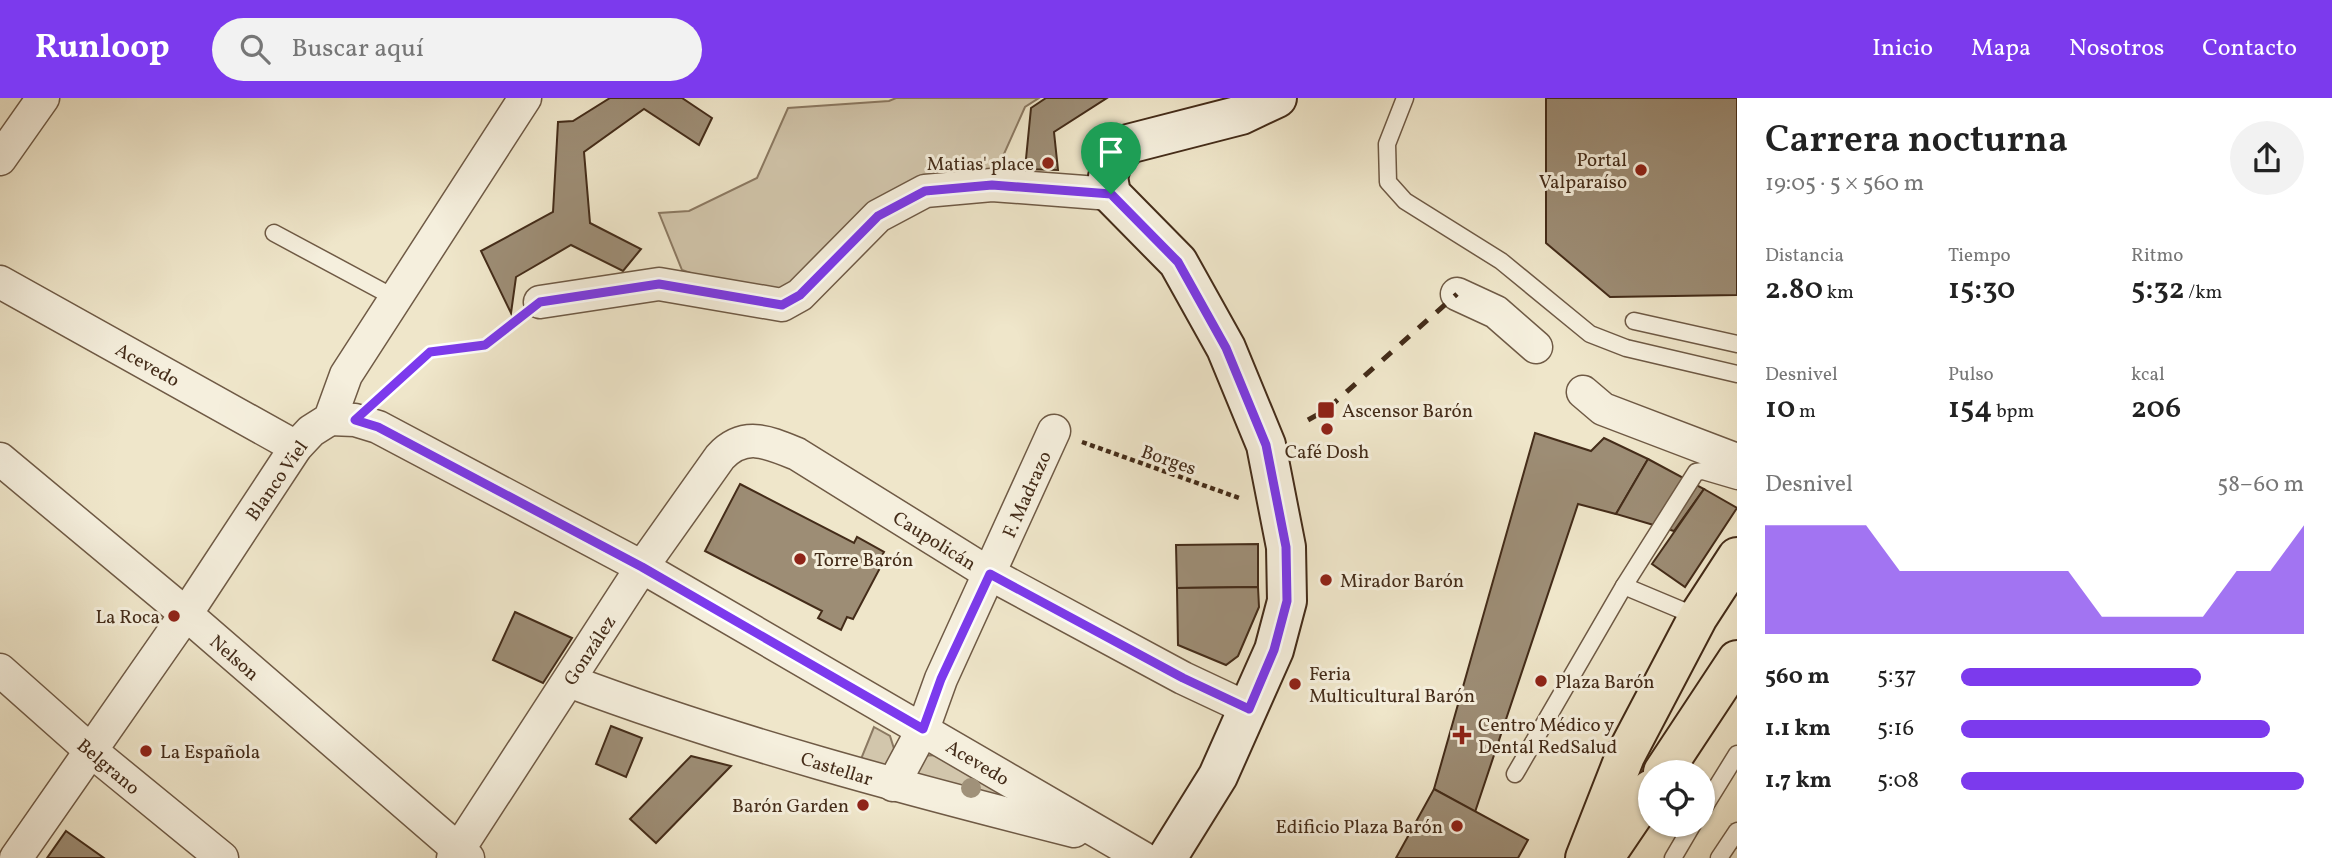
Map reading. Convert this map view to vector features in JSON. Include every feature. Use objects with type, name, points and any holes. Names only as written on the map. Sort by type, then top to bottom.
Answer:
[{"type":"main road","points":[[1167,858],[1218,776],[1274,650],[1287,601],[1286,547],[1266,445],[1219,335],[1178,262],[1111,194],[1108,177],[1113,161],[1128,144],[1241,115],[1277,98]]},
{"type":"main road","points":[[1585,858],[1625,756],[1698,617],[1736,557]]},
{"type":"main road","points":[[1671,760],[1732,672]]},
{"type":"main road","points":[[1604,858],[1638,808]]},
{"type":"street","points":[[0,159],[43,98]]},
{"type":"street","points":[[343,420],[345,375],[525,98]]},
{"type":"street","points":[[540,302],[659,284],[782,305],[800,295],[878,216],[925,191],[992,185],[1111,194]]},
{"type":"street","name":"Acevedo","points":[[0,283],[296,447]]},
{"type":"street","points":[[1457,294],[1496,312],[1536,347]]},
{"type":"street","points":[[1583,393],[1603,410],[1737,460]]},
{"type":"street","name":"Acevedo","points":[[343,420],[378,427],[642,567],[1143,858]]},
{"type":"street","name":"Blanco Viel","points":[[16,858],[186,614],[296,447],[311,431],[343,420]]},
{"type":"street","name":"F. Madrazo","points":[[893,785],[923,729],[941,679],[1054,431]]},
{"type":"street","name":"Caupolicán","points":[[730,445],[748,441],[767,442],[797,454],[990,574],[1183,678],[1249,709]]},
{"type":"street","name":"González","points":[[460,855],[642,567],[730,445]]},
{"type":"street","name":"Nelson","points":[[0,459],[186,614],[460,855]]},
{"type":"street","name":"Belgrano","points":[[0,670],[90,750],[222,858]]},
{"type":"street","name":"Castellar","points":[[569,681],[667,718],[893,785],[1109,840]]},
{"type":"lane","points":[[1405,98],[1387,144],[1388,182],[1405,201],[1501,261],[1590,334],[1626,348],[1737,374]]},
{"type":"lane","points":[[274,233],[395,298]]},
{"type":"lane","points":[[1634,321],[1737,344]]},
{"type":"lane","points":[[1515,774],[1624,586],[1696,472],[1703,471],[1737,481]]},
{"type":"lane","points":[[1624,586],[1698,617]]},
{"type":"lane","points":[[1715,790],[1737,754]]},
{"type":"lane","points":[[1718,858],[1737,831]]},
{"type":"lane","points":[[1673,858],[1685,837]]},
{"type":"path","points":[[343,420],[430,352],[485,345],[540,302]]},
{"type":"path","name":"Borges","points":[[1054,431],[1242,499],[1277,496]]},
{"type":"shaded area","points":[[896,98],[1039,98],[1025,107],[995,174],[909,182],[783,291],[733,288],[682,270],[659,213],[689,211],[757,178],[788,108],[889,101]]},
{"type":"shaded area","points":[[874,727],[890,736],[896,755],[891,768],[859,764]]},
{"type":"shaded area","points":[[939,755],[1000,792],[992,805],[910,775],[918,756]]},
{"type":"building","points":[[610,98],[682,98],[712,118],[699,145],[644,109],[584,152],[590,223],[641,249],[623,271],[571,245],[516,277],[511,313],[481,251],[553,212],[558,122],[573,121]]},
{"type":"building","points":[[1046,98],[1107,98],[1054,132],[1058,170],[1025,169],[1031,108]]},
{"type":"building","name":"Portal Valparaíso","points":[[1546,98],[1737,98],[1737,295],[1610,297],[1546,243]]},
{"type":"building","points":[[1535,433],[1591,451],[1604,438],[1648,459],[1616,514],[1578,504],[1475,812],[1434,789]]},
{"type":"building","points":[[1648,459],[1704,489],[1674,531],[1616,514]]},
{"type":"building","name":"Torre Barón","points":[[740,484],[854,543],[857,537],[884,552],[876,566],[880,568],[853,619],[847,617],[841,630],[818,618],[822,611],[705,551]]},
{"type":"building","points":[[1704,489],[1737,508],[1685,587],[1652,564]]},
{"type":"building","points":[[1258,544],[1258,587],[1177,588],[1176,545]]},
{"type":"building","points":[[1258,587],[1259,607],[1238,656],[1226,665],[1178,645],[1177,588]]},
{"type":"building","points":[[515,612],[572,638],[543,683],[493,660]]},
{"type":"building","points":[[611,726],[642,738],[626,777],[596,764]]},
{"type":"building","points":[[691,756],[731,766],[656,843],[630,819]]},
{"type":"building","name":"Edificio Plaza Barón","points":[[1434,789],[1528,840],[1518,858],[1396,858]]},
{"type":"building","points":[[66,831],[104,858],[47,858]]},
{"type":"railway","points":[[1308,420],[1326,410],[1457,294]]},
{"type":"place","name":"Matias' place","points":[[1048,163]]},
{"type":"place","name":"Portal Valparaíso","points":[[1641,170]]},
{"type":"place","name":"Ascensor Barón","points":[[1326,410]]},
{"type":"place","name":"Café Dosh","points":[[1327,429]]},
{"type":"place","name":"Torre Barón","points":[[800,559]]},
{"type":"place","name":"Mirador Barón","points":[[1326,580]]},
{"type":"place","name":"La Roca","points":[[174,616]]},
{"type":"place","name":"Plaza Barón","points":[[1541,681]]},
{"type":"place","name":"Feria Multicultural Barón","points":[[1295,684]]},
{"type":"place","name":"Centro Médico y Dental RedSalud","points":[[1462,735]]},
{"type":"place","name":"La Española","points":[[146,751]]},
{"type":"place","name":"Barón Garden","points":[[863,805]]},
{"type":"place","name":"Edificio Plaza Barón","points":[[1457,826]]},
{"type":"route","points":[[992,185],[1111,194],[1178,262],[1226,348],[1266,445],[1286,547],[1287,601],[1274,650],[1249,709],[1183,678],[990,574],[941,679],[923,729],[642,567],[378,427],[355,420],[430,352],[485,345],[540,302],[597,291],[659,284],[782,305],[800,295],[878,216],[925,191],[992,185]]}]
